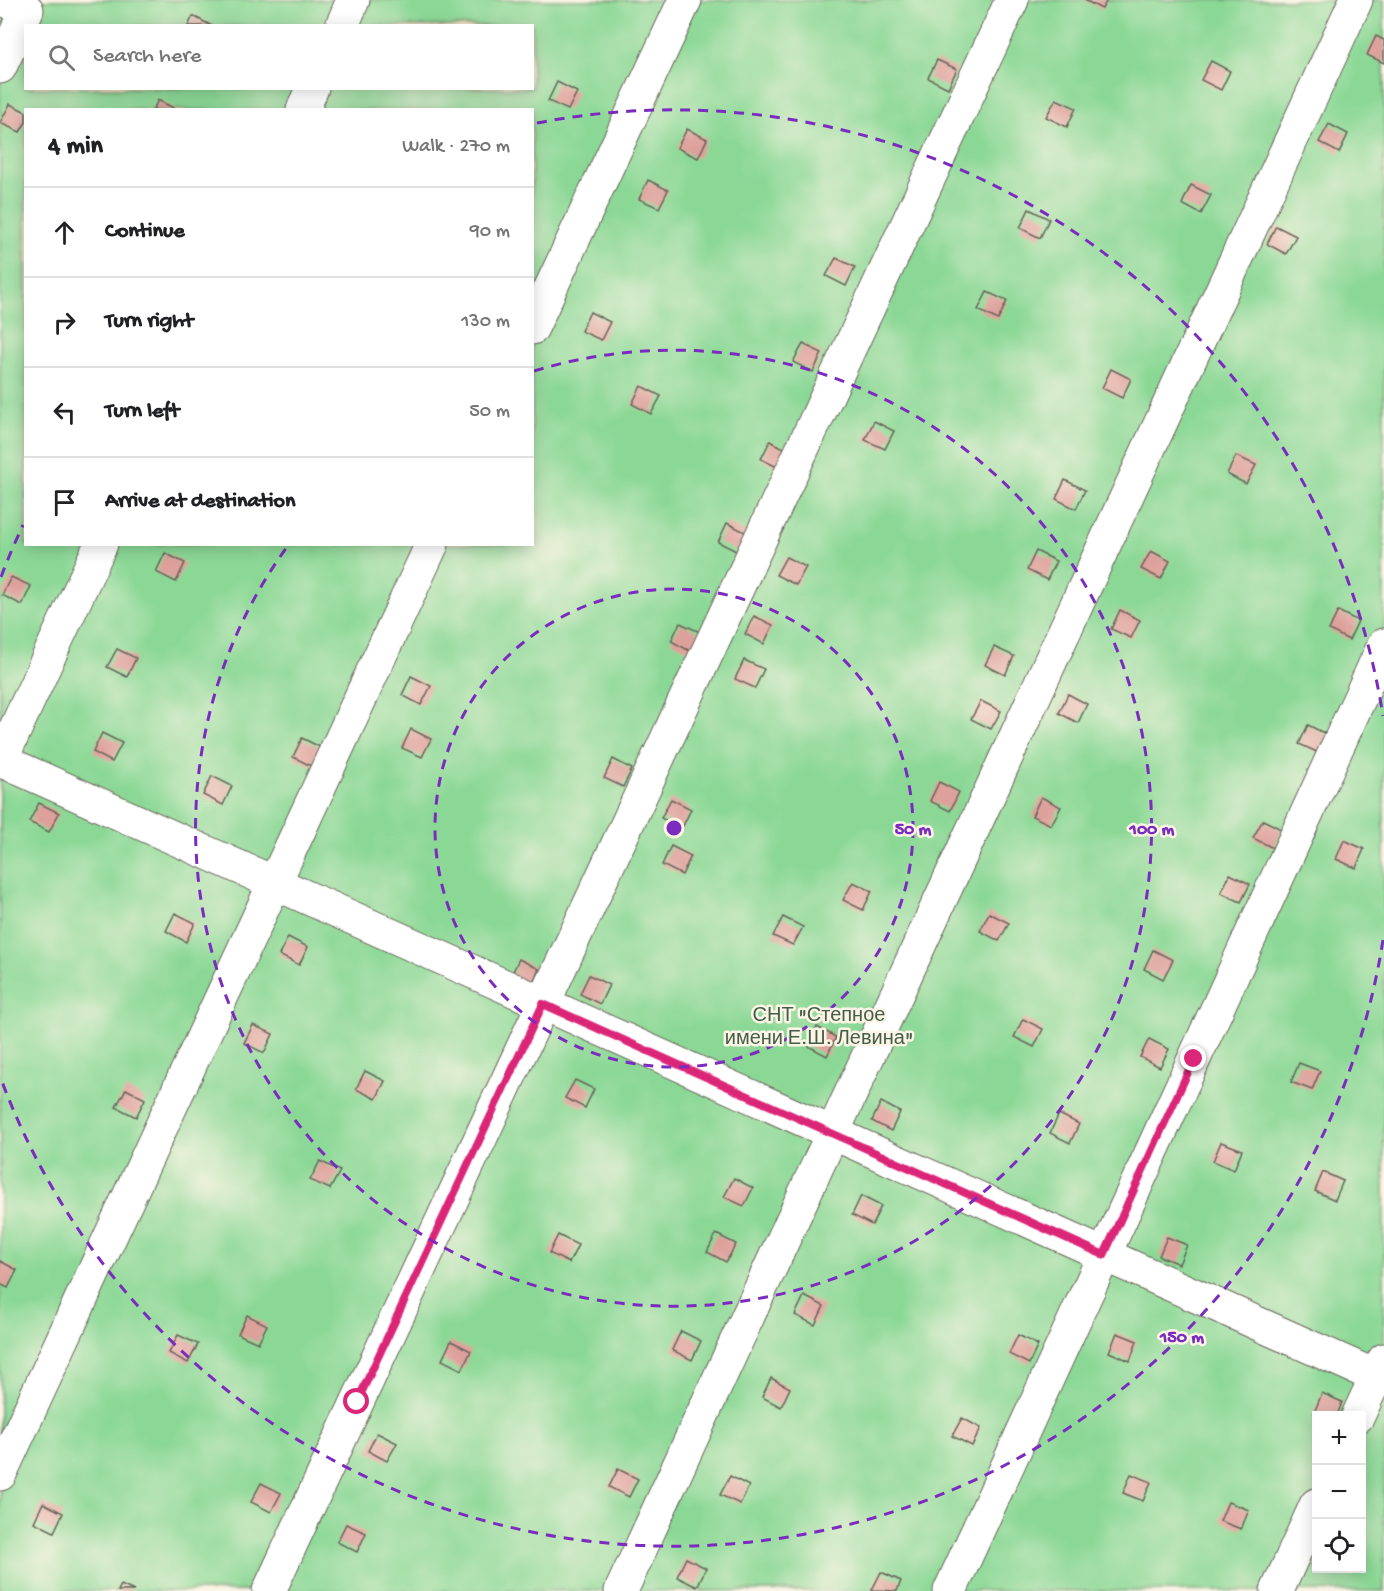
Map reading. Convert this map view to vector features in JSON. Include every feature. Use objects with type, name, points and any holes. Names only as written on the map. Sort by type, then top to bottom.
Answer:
[{"type":"street","points":[[343,24],[353,0]]},
{"type":"street","points":[[534,324],[685,0]]},
{"type":"street","points":[[269,1591],[1012,0]]},
{"type":"street","points":[[621,1591],[1356,0]]},
{"type":"street","points":[[0,68],[21,3]]},
{"type":"street","points":[[304,108],[311,90]]},
{"type":"street","points":[[100,546],[0,761],[1104,1255],[1381,1372],[1361,1411]]},
{"type":"street","points":[[0,1474],[431,546]]},
{"type":"street","points":[[950,1591],[1384,645]]},
{"type":"street","points":[[1277,1591],[1312,1516]]},
{"type":"green space","name":"СНТ \"Степное имени Е.Ш. Левина\"","points":[[0,0],[1384,0],[1384,1591],[0,1591]]},
{"type":"building","points":[[1084,0],[1107,0],[1102,9]]},
{"type":"building","points":[[193,16],[208,24],[189,24]]},
{"type":"building","points":[[1376,36],[1384,40],[1384,63],[1367,55]]},
{"type":"building","points":[[937,60],[957,69],[948,88],[928,78]]},
{"type":"building","points":[[1211,61],[1230,71],[1221,90],[1201,80]]},
{"type":"building","points":[[557,82],[577,92],[568,110],[548,101]]},
{"type":"building","points":[[1056,99],[1076,108],[1067,127],[1046,117]]},
{"type":"building","points":[[158,100],[173,108],[154,108]]},
{"type":"building","points":[[10,104],[24,111],[24,125],[20,132],[0,123]]},
{"type":"building","points":[[1329,124],[1348,134],[1339,153],[1319,142]]},
{"type":"building","points":[[687,129],[707,139],[698,158],[677,148]]},
{"type":"building","points":[[648,180],[668,190],[659,208],[639,199]]},
{"type":"building","points":[[1191,185],[1211,195],[1201,214],[1182,204]]},
{"type":"building","points":[[1029,209],[1049,219],[1040,238],[1020,228]]},
{"type":"building","points":[[1276,226],[1296,236],[1286,254],[1267,244]]},
{"type":"building","points":[[836,258],[855,267],[846,286],[826,276]]},
{"type":"building","points":[[987,292],[1007,301],[998,320],[978,310]]},
{"type":"building","points":[[590,312],[610,322],[601,340],[581,331]]},
{"type":"building","points":[[803,344],[822,353],[813,372],[793,362]]},
{"type":"building","points":[[1111,369],[1131,379],[1122,398],[1102,388]]},
{"type":"building","points":[[641,386],[661,396],[651,414],[632,404]]},
{"type":"building","points":[[874,421],[894,431],[885,449],[865,440]]},
{"type":"building","points":[[770,441],[790,451],[781,469],[761,459]]},
{"type":"building","points":[[1236,456],[1256,465],[1246,484],[1227,474]]},
{"type":"building","points":[[1065,480],[1085,490],[1076,509],[1056,499]]},
{"type":"building","points":[[727,523],[747,533],[738,552],[718,542]]},
{"type":"building","points":[[1036,551],[1056,561],[1047,580],[1027,570]]},
{"type":"building","points":[[1151,551],[1170,561],[1161,579],[1141,569]]},
{"type":"building","points":[[165,553],[185,563],[176,582],[156,572]]},
{"type":"building","points":[[786,557],[806,567],[796,585],[776,575]]},
{"type":"building","points":[[11,577],[31,586],[22,605],[2,595]]},
{"type":"building","points":[[1120,610],[1140,620],[1131,638],[1111,629]]},
{"type":"building","points":[[1338,611],[1358,621],[1349,640],[1329,630]]},
{"type":"building","points":[[754,616],[773,625],[764,644],[745,634]]},
{"type":"building","points":[[680,623],[700,632],[690,651],[671,641]]},
{"type":"building","points":[[994,647],[1014,656],[1005,675],[985,665]]},
{"type":"building","points":[[117,649],[136,658],[127,677],[107,667]]},
{"type":"building","points":[[744,660],[764,669],[755,688],[735,679]]},
{"type":"building","points":[[411,676],[431,686],[421,705],[402,695]]},
{"type":"building","points":[[1068,694],[1087,704],[1078,723],[1059,713]]},
{"type":"building","points":[[981,701],[1001,711],[991,729],[971,719]]},
{"type":"building","points":[[1308,725],[1328,735],[1319,753],[1299,744]]},
{"type":"building","points":[[411,729],[431,739],[422,757],[402,748]]},
{"type":"building","points":[[102,733],[122,743],[112,762],[93,752]]},
{"type":"building","points":[[302,738],[322,748],[313,767],[293,757]]},
{"type":"building","points":[[613,759],[632,769],[623,787],[604,778]]},
{"type":"building","points":[[212,776],[232,786],[223,805],[203,795]]},
{"type":"building","points":[[939,782],[959,792],[950,811],[930,801]]},
{"type":"building","points":[[1041,797],[1061,807],[1051,825],[1032,816]]},
{"type":"building","points":[[671,799],[691,809],[682,828],[661,818]]},
{"type":"building","points":[[39,803],[59,813],[49,832],[29,822]]},
{"type":"building","points":[[1263,820],[1283,830],[1273,848],[1253,838]]},
{"type":"building","points":[[1344,840],[1364,849],[1356,868],[1336,859]]},
{"type":"building","points":[[671,846],[691,856],[682,875],[662,865]]},
{"type":"building","points":[[1230,874],[1250,884],[1241,902],[1221,893]]},
{"type":"building","points":[[853,882],[872,891],[863,910],[843,900]]},
{"type":"building","points":[[175,913],[195,923],[186,942],[166,931]]},
{"type":"building","points":[[989,913],[1009,923],[999,941],[980,931]]},
{"type":"building","points":[[783,917],[803,927],[793,945],[773,936]]},
{"type":"building","points":[[288,937],[308,947],[299,965],[279,955]]},
{"type":"building","points":[[1153,950],[1173,960],[1163,979],[1144,969]]},
{"type":"building","points":[[519,959],[539,969],[530,988],[510,978]]},
{"type":"building","points":[[589,975],[609,985],[600,1004],[580,994]]},
{"type":"building","points":[[1023,1019],[1043,1029],[1034,1047],[1014,1037]]},
{"type":"building","points":[[253,1025],[273,1034],[264,1053],[244,1043]]},
{"type":"building","points":[[817,1027],[836,1037],[827,1056],[808,1046]]},
{"type":"building","points":[[1149,1039],[1169,1049],[1160,1067],[1140,1057]]},
{"type":"building","points":[[1299,1063],[1320,1071],[1312,1090],[1291,1082]]},
{"type":"building","points":[[365,1071],[385,1081],[376,1099],[356,1089]]},
{"type":"building","points":[[575,1080],[594,1089],[585,1108],[565,1098]]},
{"type":"building","points":[[126,1089],[145,1099],[136,1117],[116,1107]]},
{"type":"building","points":[[881,1102],[900,1112],[891,1131],[872,1121]]},
{"type":"building","points":[[1059,1114],[1079,1124],[1070,1143],[1050,1133]]},
{"type":"building","points":[[1221,1142],[1242,1150],[1234,1170],[1213,1161]]},
{"type":"building","points":[[320,1161],[340,1171],[330,1189],[310,1180]]},
{"type":"building","points":[[1323,1172],[1343,1181],[1335,1200],[1315,1191]]},
{"type":"building","points":[[734,1178],[753,1188],[744,1206],[724,1197]]},
{"type":"building","points":[[861,1196],[881,1206],[872,1225],[852,1215]]},
{"type":"building","points":[[716,1234],[736,1244],[726,1262],[707,1252]]},
{"type":"building","points":[[558,1235],[578,1245],[569,1263],[549,1253]]},
{"type":"building","points":[[1167,1237],[1187,1245],[1179,1264],[1159,1256]]},
{"type":"building","points":[[0,1261],[17,1270],[8,1288],[0,1284]]},
{"type":"building","points":[[804,1296],[824,1306],[815,1325],[795,1315]]},
{"type":"building","points":[[247,1315],[267,1325],[258,1343],[238,1334]]},
{"type":"building","points":[[681,1331],[701,1341],[692,1360],[672,1350]]},
{"type":"building","points":[[1117,1333],[1137,1341],[1130,1361],[1109,1352]]},
{"type":"building","points":[[178,1335],[198,1344],[188,1363],[169,1353]]},
{"type":"building","points":[[1018,1335],[1038,1345],[1029,1364],[1009,1354]]},
{"type":"building","points":[[451,1341],[471,1351],[462,1370],[442,1360]]},
{"type":"building","points":[[771,1378],[790,1388],[781,1407],[762,1397]]},
{"type":"building","points":[[1322,1393],[1342,1402],[1339,1411],[1315,1411]]},
{"type":"building","points":[[962,1418],[981,1428],[972,1446],[952,1436]]},
{"type":"building","points":[[377,1433],[397,1443],[387,1461],[368,1451]]},
{"type":"building","points":[[618,1469],[638,1479],[629,1497],[609,1487]]},
{"type":"building","points":[[1131,1474],[1151,1482],[1143,1501],[1123,1493]]},
{"type":"building","points":[[730,1476],[749,1486],[740,1504],[720,1495]]},
{"type":"building","points":[[261,1483],[281,1493],[271,1512],[251,1502]]},
{"type":"building","points":[[1228,1502],[1249,1510],[1241,1529],[1220,1521]]},
{"type":"building","points":[[43,1503],[63,1513],[54,1532],[34,1522]]},
{"type":"building","points":[[346,1524],[366,1533],[357,1552],[337,1542]]},
{"type":"building","points":[[686,1558],[706,1568],[697,1587],[677,1577]]},
{"type":"building","points":[[881,1572],[901,1581],[897,1591],[872,1590]]},
{"type":"building","points":[[121,1585],[134,1591],[118,1591]]},
{"type":"route","points":[[357,1402],[543,1004],[1104,1255],[1194,1059]]}]
